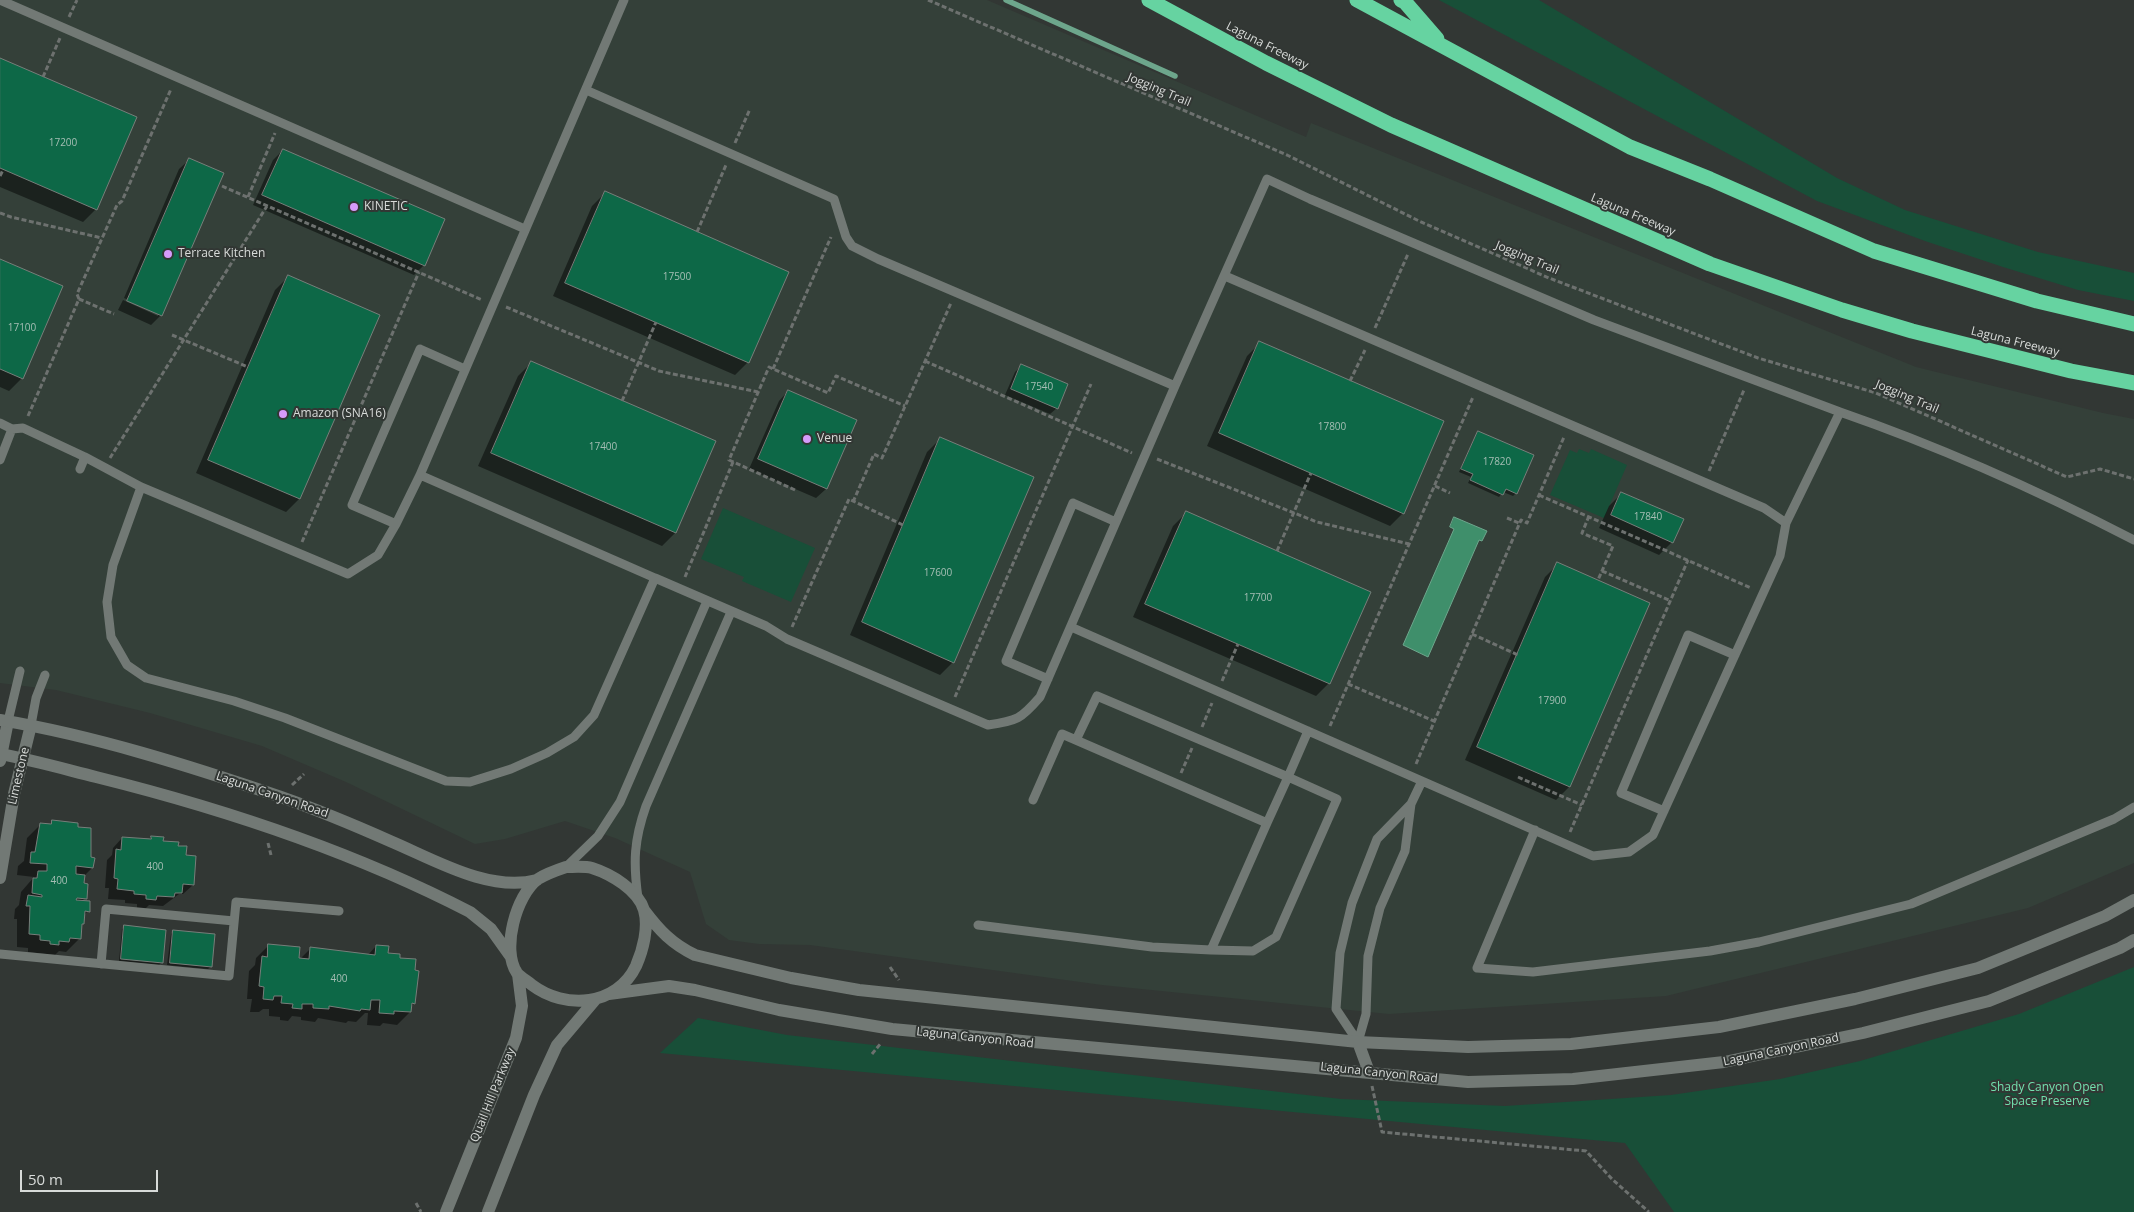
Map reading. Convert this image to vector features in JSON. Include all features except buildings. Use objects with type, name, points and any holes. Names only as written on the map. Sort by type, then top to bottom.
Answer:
[{"type":"highway","name":"Laguna Freeway","points":[[1149,0],[1266,63],[1391,125],[1710,264],[1912,332],[2072,371],[2134,383]]},
{"type":"highway","points":[[1357,0],[1630,147],[1874,251],[2037,301],[2134,324]]},
{"type":"highway","points":[[1400,0],[1405,2],[1443,46]]},
{"type":"main road","name":"Laguna Canyon Road","points":[[4,721],[31,725],[192,768],[279,796],[475,876],[517,884],[537,880]]},
{"type":"main road","name":"Limestone","points":[[0,757],[4,721]]},
{"type":"main road","name":"Limestone","points":[[0,878],[14,794],[31,725]]},
{"type":"main road","points":[[0,757],[22,759],[150,790],[264,825],[320,845],[470,912],[491,929],[511,957],[518,974],[536,988],[552,996],[568,1000],[595,1000],[609,994],[632,975],[640,957],[645,935],[644,910]]},
{"type":"main road","points":[[511,957],[512,924],[522,899],[537,880],[566,867],[591,868],[616,878],[638,898],[644,910],[663,935],[680,948],[694,955],[791,978],[911,996],[1358,1042],[1468,1047],[1571,1044],[1719,1028],[1855,999],[1978,968],[2105,916],[2134,900]]},
{"type":"main road","name":"Laguna Canyon Road","points":[[609,994],[669,986],[695,990],[779,1010],[892,1029],[1068,1047],[1131,1050],[1468,1082],[1496,1082],[1573,1079],[1724,1062],[1863,1033],[1989,1001],[2120,948],[2134,940]]},
{"type":"main road","name":"Quail Hill Parkway","points":[[446,1212],[518,1031],[522,1006],[518,974]]},
{"type":"main road","points":[[488,1212],[531,1103],[557,1045],[562,1036],[595,1000]]},
{"type":"main road","points":[[1358,1042],[1370,1072]]},
{"type":"lane","points":[[0,0],[525,229]]},
{"type":"lane","points":[[0,423],[12,429],[23,428],[85,457],[141,487],[348,574],[378,555],[396,524],[420,475],[492,303],[624,0]]},
{"type":"lane","points":[[586,90],[834,199],[846,237],[852,246],[1175,386]]},
{"type":"lane","points":[[420,475],[707,602],[766,626],[787,639],[988,725],[1023,716],[1040,697],[1267,179],[1594,320],[1899,433],[2051,498],[2134,540]]},
{"type":"lane","points":[[1225,276],[1764,508],[1786,524]]},
{"type":"lane","points":[[396,524],[352,505],[420,349],[465,369]]},
{"type":"lane","points":[[1071,627],[1593,856],[1629,852],[1653,835],[1780,556],[1786,524],[1840,412]]},
{"type":"lane","points":[[0,460],[12,429]]},
{"type":"lane","points":[[80,469],[85,457]]},
{"type":"lane","points":[[141,487],[113,565],[107,602],[111,637],[127,665],[146,678],[234,701],[285,718],[446,781],[470,782],[511,769],[547,753],[574,737],[594,715],[655,578]]},
{"type":"lane","points":[[1048,679],[1006,661],[1073,504],[1116,522]]},
{"type":"lane","points":[[566,867],[598,836],[620,802],[707,602]]},
{"type":"lane","points":[[638,898],[634,870],[634,848],[638,829],[646,806],[731,612]]},
{"type":"lane","points":[[1664,811],[1621,793],[1688,636],[1735,655]]},
{"type":"lane","name":"Limestone","points":[[4,721],[20,671]]},
{"type":"lane","name":"Limestone","points":[[31,725],[36,698],[46,675]]},
{"type":"lane","points":[[978,925],[1142,946],[1211,950],[1253,951],[1276,937],[1337,799],[1097,696],[1076,740]]},
{"type":"lane","points":[[1211,950],[1308,731]]},
{"type":"lane","points":[[1033,800],[1062,734],[1177,782],[1267,823]]},
{"type":"lane","points":[[1358,1042],[1366,1014],[1368,956],[1380,908],[1405,851],[1411,804],[1422,781]]},
{"type":"lane","points":[[1358,1042],[1336,1009],[1340,953],[1352,903],[1377,838],[1411,804]]},
{"type":"lane","points":[[1535,830],[1477,968],[1533,972],[1710,951],[1759,942],[1848,921],[1911,904],[2114,820],[2134,807]]},
{"type":"lane","points":[[0,954],[229,976],[236,902],[339,911]]},
{"type":"lane","points":[[101,964],[106,909],[234,921]]},
{"type":"path","name":"Jogging Trail","points":[[928,0],[1287,156],[1418,222],[1549,278],[1758,358],[1876,393],[2067,477],[2100,469],[2134,479]]},
{"type":"path","points":[[23,428],[79,299],[77,294],[117,205],[122,201],[176,77]]},
{"type":"path","points":[[697,232],[750,109]]},
{"type":"path","points":[[248,197],[280,122]]},
{"type":"path","points":[[0,176],[3,170]]},
{"type":"path","points":[[222,186],[492,303],[638,362],[659,370],[758,392]]},
{"type":"path","points":[[104,467],[267,206]]},
{"type":"path","points":[[0,213],[11,218],[102,238]]},
{"type":"path","points":[[773,369],[840,218]]},
{"type":"path","points":[[1350,381],[1413,243]]},
{"type":"path","points":[[297,553],[419,272]]},
{"type":"path","points":[[853,502],[874,454],[882,458],[955,292]]},
{"type":"path","points":[[79,299],[114,314]]},
{"type":"path","points":[[622,400],[656,322]]},
{"type":"path","points":[[172,335],[248,367]]},
{"type":"path","points":[[925,361],[1145,456],[1317,522],[1409,544]]},
{"type":"path","points":[[796,490],[728,460],[769,367],[828,394],[836,376],[905,406]]},
{"type":"path","points":[[1707,483],[1710,468],[1748,378]]},
{"type":"path","points":[[950,709],[1091,384]]},
{"type":"path","points":[[1325,738],[1478,385]]},
{"type":"path","points":[[1410,776],[1519,523],[1521,520],[1527,523],[1570,424]]},
{"type":"path","points":[[680,590],[734,462]]},
{"type":"path","points":[[1277,551],[1311,473]]},
{"type":"path","points":[[1434,486],[1450,492]]},
{"type":"path","points":[[1539,495],[1763,593]]},
{"type":"path","points":[[787,639],[849,499],[903,524]]},
{"type":"path","points":[[1589,516],[1582,533],[1613,546],[1598,580]]},
{"type":"path","points":[[1507,518],[1519,523]]},
{"type":"path","points":[[1565,844],[1688,560]]},
{"type":"path","points":[[1602,571],[1671,601]]},
{"type":"path","points":[[1472,634],[1518,655]]},
{"type":"path","points":[[1177,782],[1238,644]]},
{"type":"path","points":[[1348,684],[1434,721]]},
{"type":"path","points":[[1518,777],[1582,805]]},
{"type":"path","points":[[1370,1072],[1382,1132],[1586,1151],[1612,1179],[1649,1212]]},
{"type":"path","points":[[416,1203],[421,1212]]},
{"type":"shaded area","points":[[0,0],[987,0],[1306,137],[1311,123],[1916,367],[2134,419],[2134,863],[2028,908],[1666,996],[1389,1014],[1102,985],[810,945],[759,944],[729,940],[706,924],[690,872],[615,838],[565,821],[505,839],[475,844],[346,782],[262,746],[150,713],[56,690],[0,683]]},
{"type":"shaded area","points":[[1454,517],[1487,531],[1482,541],[1479,540],[1428,657],[1403,645],[1454,529],[1450,527]]},
{"type":"green space","points":[[1439,0],[1539,0],[1837,178],[1905,210],[2038,252],[2134,273],[2134,301],[2078,290],[2003,267],[1925,241],[1817,201]]},
{"type":"green space","points":[[1579,449],[1589,453],[1591,449],[1627,465],[1604,518],[1550,495],[1570,450],[1577,453]]},
{"type":"green space","points":[[723,508],[815,548],[791,602],[742,581],[744,577],[701,559]]},
{"type":"green space","name":"Shady Canyon Open Space Preserve","points":[[2134,967],[2134,1212],[1674,1212],[1625,1143],[660,1053],[698,1018],[787,1035],[1341,1099],[1505,1106],[1671,1095],[1780,1079],[1860,1061],[2019,1014]]},
{"type":"waterway","points":[[1006,0],[1175,76]]},
{"type":"place","name":"KINETIC","points":[[354,207]]},
{"type":"place","name":"Terrace Kitchen","points":[[168,254]]},
{"type":"place","name":"Amazon (SNA16)","points":[[283,414]]},
{"type":"place","name":"Venue","points":[[807,439]]}]
